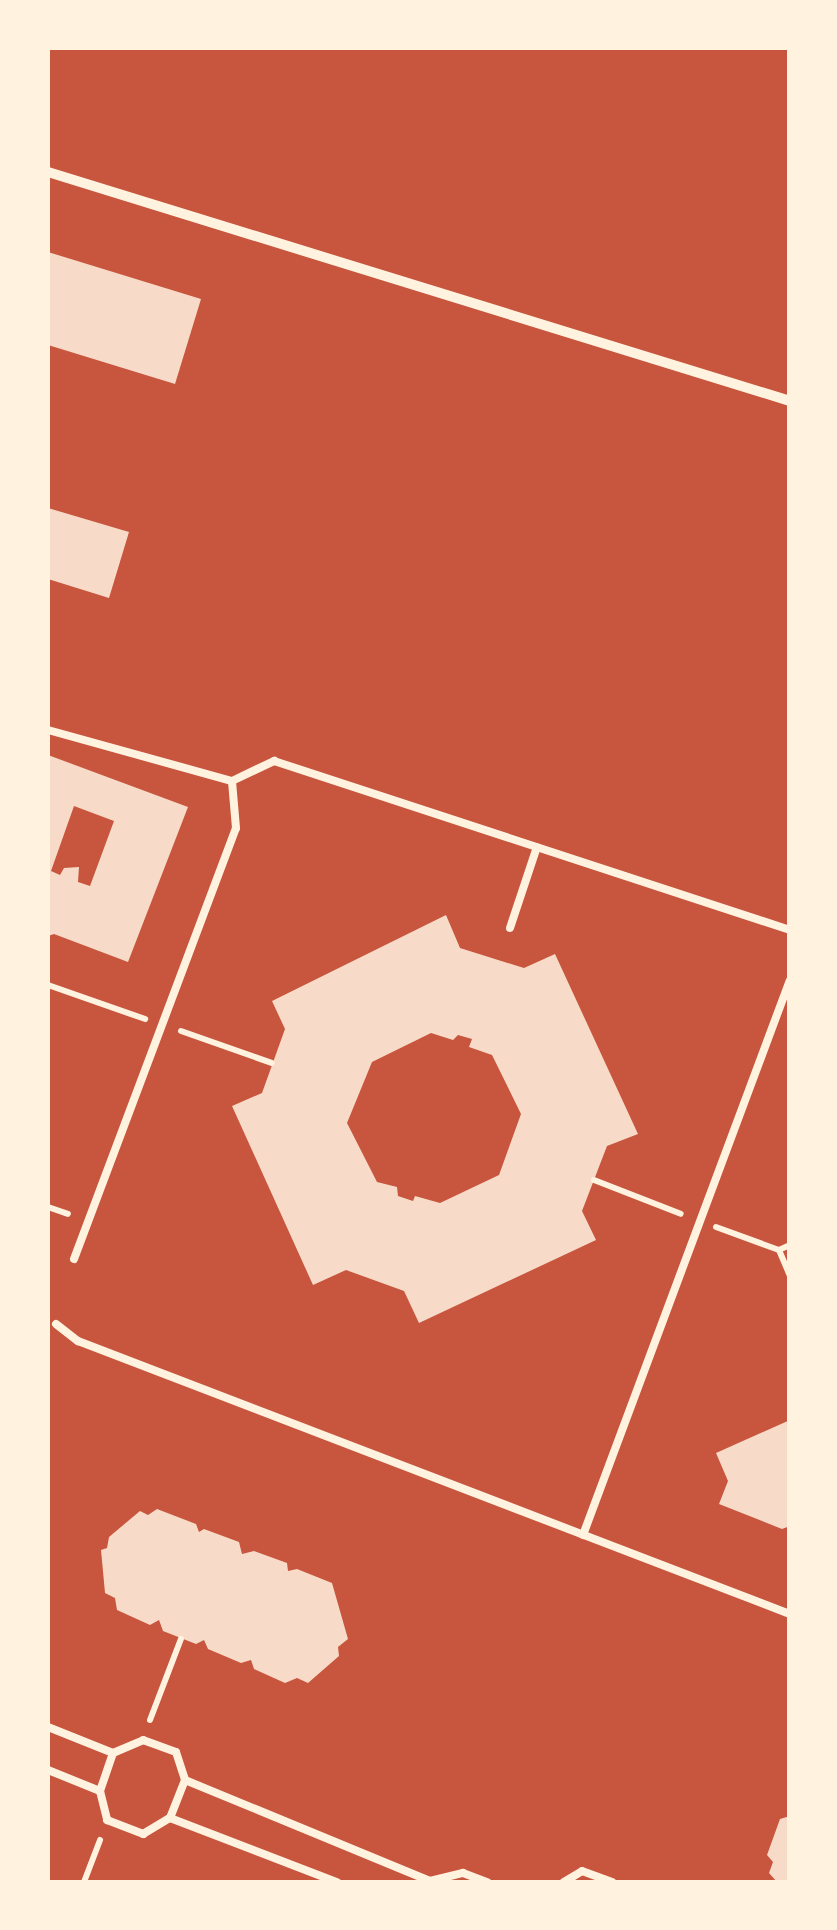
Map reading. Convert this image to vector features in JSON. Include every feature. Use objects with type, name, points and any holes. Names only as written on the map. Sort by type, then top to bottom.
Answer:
[{"type":"street","points":[[48,172],[790,401]]},
{"type":"lane","points":[[48,730],[232,782],[274,762],[790,930]]},
{"type":"lane","points":[[74,1259],[236,828],[232,782]]},
{"type":"lane","points":[[510,928],[537,847]]},
{"type":"lane","points":[[583,1536],[790,980]]},
{"type":"lane","points":[[56,1324],[78,1342],[790,1614]]},
{"type":"lane","points":[[48,1727],[114,1753]]},
{"type":"lane","points":[[143,1740],[176,1752],[185,1780],[170,1818],[142,1834],[107,1820],[100,1791],[114,1753],[143,1740]]},
{"type":"lane","points":[[48,1770],[100,1791]]},
{"type":"lane","points":[[185,1780],[430,1882],[463,1874],[487,1882]]},
{"type":"lane","points":[[170,1818],[337,1882]]},
{"type":"lane","points":[[564,1882],[582,1871],[612,1882]]},
{"type":"path","points":[[48,984],[272,1063]]},
{"type":"path","points":[[790,1245],[779,1250],[790,1276]]},
{"type":"path","points":[[143,1740],[182,1638]]},
{"type":"path","points":[[84,1882],[107,1820]]},
{"type":"building","points":[[48,252],[201,299],[175,384],[48,345]]},
{"type":"building","points":[[48,508],[129,532],[109,598],[48,579]]},
{"type":"building","points":[[48,755],[188,807],[128,962],[54,934],[48,936]],"holes":[[[74,806],[114,821],[90,886],[78,882],[79,867],[64,868],[60,875],[51,871]]]},
{"type":"building","points":[[446,915],[460,948],[524,968],[555,954],[638,1134],[607,1146],[582,1211],[596,1240],[419,1323],[404,1291],[346,1270],[313,1285],[232,1106],[262,1093],[285,1029],[272,1001]],"holes":[[[431,1033],[453,1040],[458,1035],[472,1039],[469,1047],[492,1055],[521,1114],[499,1175],[440,1203],[415,1196],[413,1201],[398,1196],[397,1187],[377,1182],[347,1123],[372,1062]]]},
{"type":"building","points":[[790,1420],[790,1526],[782,1529],[719,1504],[728,1481],[716,1453]]},
{"type":"building","points":[[157,1509],[196,1524],[199,1532],[204,1529],[239,1542],[242,1554],[254,1551],[287,1563],[288,1571],[297,1569],[332,1583],[348,1639],[338,1647],[339,1656],[308,1683],[297,1678],[285,1683],[254,1669],[251,1660],[241,1663],[208,1649],[204,1640],[196,1644],[163,1631],[159,1620],[150,1625],[117,1610],[115,1598],[105,1593],[101,1550],[107,1548],[109,1537],[140,1511],[148,1515]]},
{"type":"building","points":[[790,1816],[790,1882],[777,1882],[769,1873],[773,1862],[767,1855],[780,1819]]}]
